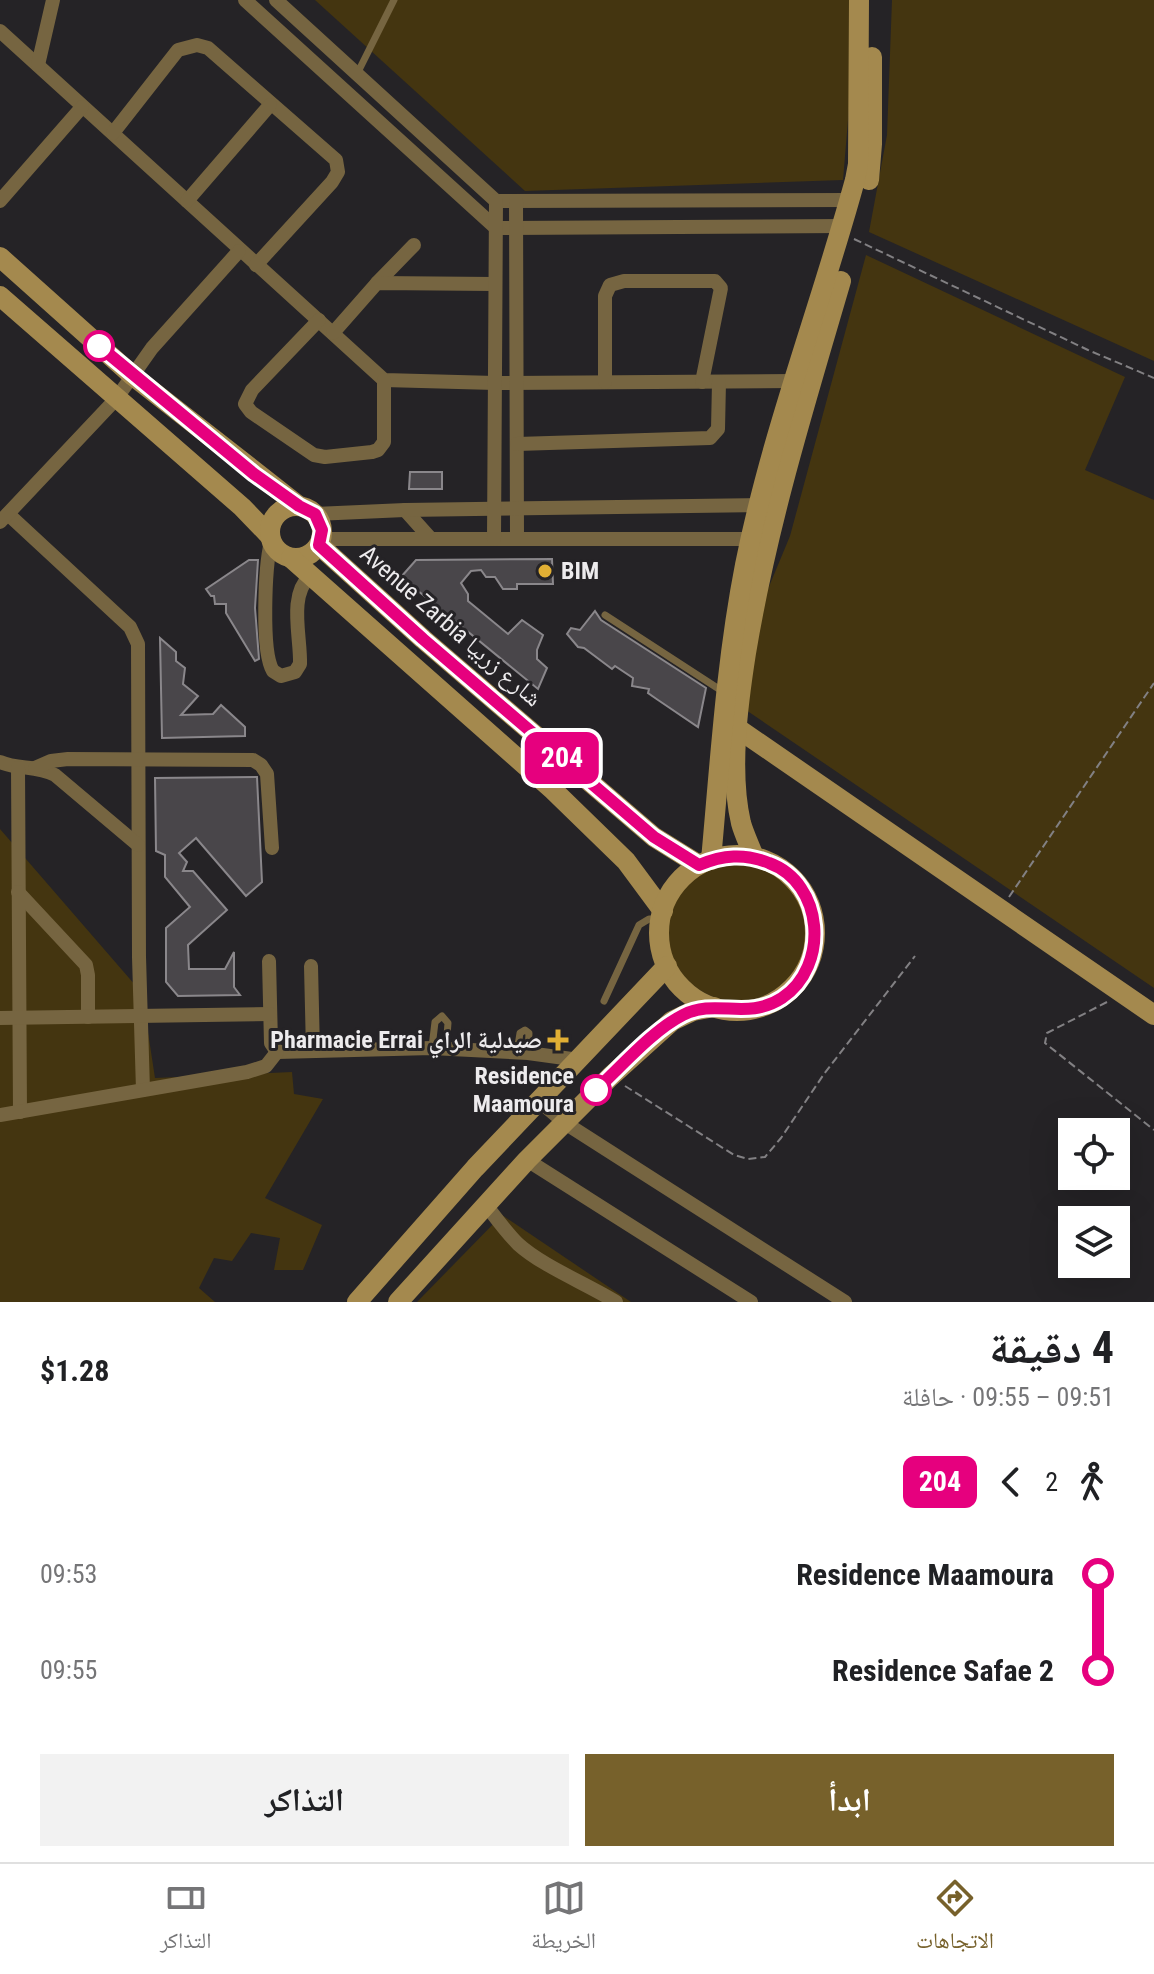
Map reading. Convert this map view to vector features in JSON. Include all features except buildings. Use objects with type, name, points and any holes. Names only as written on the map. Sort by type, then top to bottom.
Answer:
[{"type":"main road","points":[[705,862],[738,606],[848,232],[849,200],[858,164],[859,0]]},
{"type":"main road","points":[[768,506],[794,381],[871,171],[872,0]]},
{"type":"main road","points":[[0,257],[133,376],[254,474],[307,510],[322,530],[320,542],[307,556],[291,558]]},
{"type":"main road","points":[[4,306],[242,507],[279,553],[291,558],[565,801],[626,861],[662,915]]},
{"type":"main road","points":[[270,539],[270,527],[277,513],[291,506],[307,510]]},
{"type":"main road","points":[[754,857],[741,824],[737,728],[760,538]]},
{"type":"main road","name":"Avenue Zarbia شارع زربيا","points":[[320,542],[423,639],[654,837],[705,862]]},
{"type":"main road","points":[[737,728],[1154,1015]]},
{"type":"main road","points":[[740,855],[754,857],[776,865],[794,879],[811,909],[815,942],[809,964],[797,984],[783,997],[763,1007],[738,1011],[714,1007],[694,998],[679,984],[667,966],[661,948],[662,915],[678,883],[705,862],[740,855]]},
{"type":"main road","points":[[357,1302],[475,1168],[667,966]]},
{"type":"main road","points":[[398,1302],[527,1160],[610,1077],[672,1021],[693,1011],[714,1007]]},
{"type":"street","points":[[38,65],[53,0]]},
{"type":"street","points":[[245,0],[496,228],[848,232]]},
{"type":"street","points":[[276,0],[496,201],[849,200]]},
{"type":"street","points":[[0,32],[384,380],[495,383],[794,381]]},
{"type":"street","points":[[113,133],[178,50],[187,46],[208,48],[336,160],[339,167],[332,182],[256,265]]},
{"type":"street","points":[[187,201],[270,105]]},
{"type":"street","points":[[0,201],[82,107]]},
{"type":"street","points":[[494,539],[496,201]]},
{"type":"street","points":[[516,201],[517,539]]},
{"type":"street","points":[[333,333],[414,245]]},
{"type":"street","points":[[143,1090],[138,845],[139,651],[134,633],[4,518],[116,399],[152,348],[239,251]]},
{"type":"street","points":[[605,382],[605,296],[610,285],[624,281],[715,281],[721,288],[702,382]]},
{"type":"street","points":[[377,283],[494,284]]},
{"type":"street","points":[[319,320],[252,390],[245,404],[251,412],[314,455],[325,457],[372,452],[384,442],[384,380]]},
{"type":"street","points":[[517,444],[710,438],[718,429],[719,382]]},
{"type":"street","points":[[307,510],[768,506]]},
{"type":"street","points":[[405,510],[431,539]]},
{"type":"street","points":[[320,542],[760,538]]},
{"type":"street","points":[[270,539],[266,582],[268,658],[273,671],[281,676],[291,675],[300,664],[299,597],[302,585],[310,576]]},
{"type":"street","points":[[0,762],[18,768],[35,768],[59,760],[257,762],[268,779],[272,848]]},
{"type":"street","points":[[18,768],[20,1112]]},
{"type":"street","points":[[35,768],[55,775],[138,845]]},
{"type":"street","points":[[18,892],[86,965],[88,1017]]},
{"type":"street","points":[[269,961],[271,1043],[277,1052]]},
{"type":"street","points":[[311,966],[313,1051]]},
{"type":"street","points":[[0,1018],[270,1014]]},
{"type":"street","points":[[277,1052],[439,1048],[522,1052],[579,1060]]},
{"type":"street","points":[[0,1115],[254,1071],[271,1062],[277,1052]]},
{"type":"street","points":[[540,1102],[565,1123],[845,1302]]},
{"type":"street","points":[[527,1160],[751,1302]]},
{"type":"street","points":[[486,1205],[520,1245],[543,1262],[616,1302]]},
{"type":"lane","points":[[357,74],[394,0]]},
{"type":"lane","points":[[605,615],[727,695]]},
{"type":"lane","points":[[604,1001],[639,925],[662,915]]},
{"type":"path","points":[[848,232],[1088,350],[1154,378]]},
{"type":"path","points":[[1001,910],[1154,683]]},
{"type":"path","points":[[610,1077],[734,1155],[758,1160],[770,1153],[824,1074],[915,956]]},
{"type":"path","points":[[1123,994],[1047,1033],[1044,1039],[1051,1049],[1154,1130]]},
{"type":"shaded area","points":[[315,0],[858,0],[843,180],[525,191]]},
{"type":"shaded area","points":[[892,0],[1154,0],[1154,361],[869,232],[887,135]]},
{"type":"shaded area","points":[[866,255],[1125,377],[1085,470],[1154,500],[1154,988],[724,695],[790,536]]},
{"type":"shaded area","points":[[0,829],[142,993],[155,1078],[292,1072],[294,1094],[323,1099],[265,1198],[322,1225],[303,1270],[274,1270],[280,1238],[251,1233],[232,1261],[214,1258],[199,1288],[215,1302],[0,1302]]},
{"type":"shaded area","points":[[737,863],[764,868],[786,883],[801,905],[806,932],[801,959],[786,981],[764,996],[737,1001],[710,996],[688,981],[673,959],[668,932],[673,905],[688,883],[710,868]]},
{"type":"shaded area","points":[[502,1215],[631,1302],[417,1302]]},
{"type":"bus line","name":"204","points":[[99,346],[254,474],[315,514],[322,530],[319,545],[423,639],[654,837],[699,865],[725,856],[740,855],[776,865],[794,879],[807,898],[814,919],[815,942],[809,964],[797,984],[783,997],[763,1007],[738,1011],[714,1007],[684,1014],[672,1021],[596,1090]]},
{"type":"place","name":"BIM","points":[[545,571]]},
{"type":"place","name":"Pharmacie Errai صيدلية الراي","points":[[558,1040]]},
{"type":"place","name":"Residence Maamoura","points":[[596,1090]]}]
